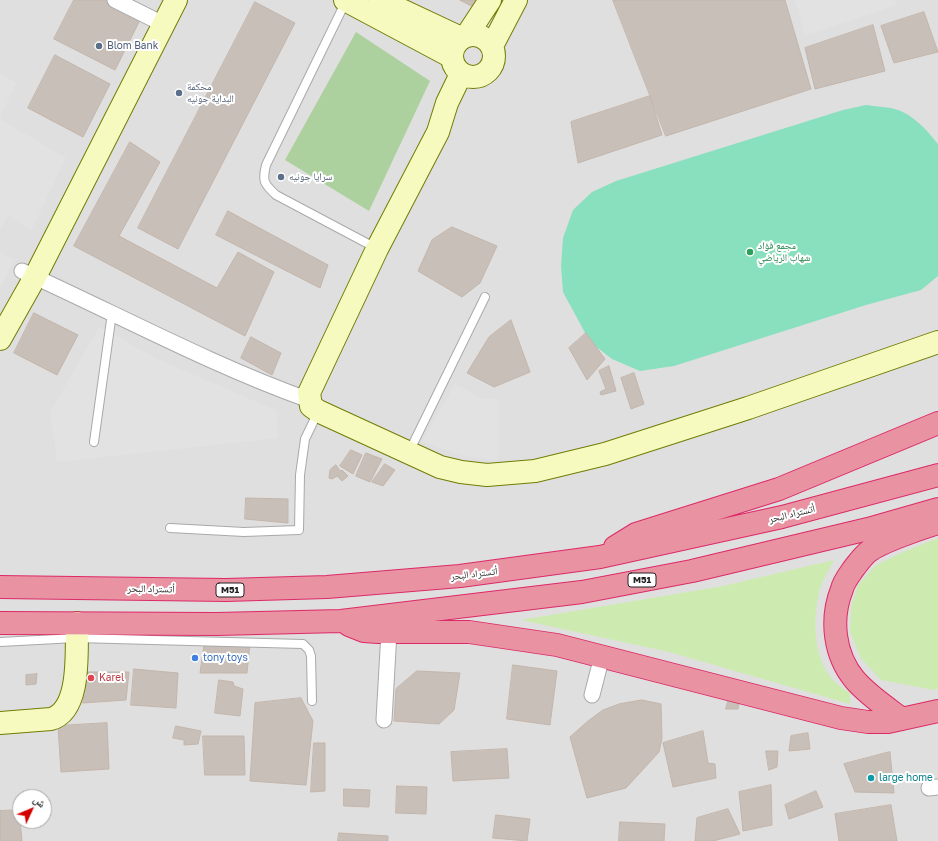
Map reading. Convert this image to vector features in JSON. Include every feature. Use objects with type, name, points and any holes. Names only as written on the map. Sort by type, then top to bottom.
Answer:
[{"type":"highway","points":[[600,557],[636,534],[779,489],[938,423]]},
{"type":"highway","name":"أتستراد البحر","points":[[0,587],[226,590],[327,587],[460,576],[600,557],[782,517],[938,475]]},
{"type":"highway","name":"M51","points":[[0,623],[77,631],[217,624],[341,621],[574,593],[692,571],[868,529],[938,509]]},
{"type":"highway","points":[[902,719],[871,696],[855,680],[843,662],[837,643],[835,624],[837,605],[842,587],[858,563],[868,552],[884,543],[938,523]]},
{"type":"highway","points":[[341,621],[364,631],[469,632],[557,645],[841,718],[868,722],[888,722],[938,711]]},
{"type":"street","points":[[115,0],[158,14]]},
{"type":"street","points":[[0,339],[29,274],[116,102],[158,14],[176,0]]},
{"type":"street","points":[[345,0],[463,56]]},
{"type":"street","points":[[314,406],[309,393],[377,249],[438,132],[449,122],[459,108],[463,56],[490,0]]},
{"type":"street","points":[[492,46],[516,0]]},
{"type":"street","points":[[390,2],[463,56],[481,75],[487,72],[494,60],[492,46],[481,36],[474,34],[463,56]]},
{"type":"street","points":[[0,312],[29,274]]},
{"type":"street","points":[[29,274],[278,389],[440,467],[461,472],[487,475],[534,471],[605,454],[748,408],[938,342]]},
{"type":"street","points":[[0,723],[52,719],[58,717],[63,712],[68,706],[72,697],[75,681],[77,631]]},
{"type":"street","points":[[384,720],[389,632]]},
{"type":"street","points":[[592,696],[602,656]]},
{"type":"lane","points":[[345,0],[266,165],[263,176],[266,185],[276,195],[377,249]]},
{"type":"lane","points":[[409,453],[485,297]]},
{"type":"lane","points":[[94,442],[112,313]]},
{"type":"lane","points":[[170,528],[244,532],[299,530],[300,475],[305,439],[314,406]]},
{"type":"lane","points":[[0,642],[77,631],[303,644],[309,650],[311,656],[312,701]]},
{"type":"shaded area","points":[[0,0],[938,0],[938,841],[0,841]]},
{"type":"shaded area","points":[[795,0],[896,0],[897,5],[805,35]]},
{"type":"shaded area","points":[[0,73],[17,83],[0,116]]},
{"type":"shaded area","points":[[0,119],[66,158],[31,231],[8,216],[0,229]]},
{"type":"shaded area","points":[[0,251],[14,260],[0,289]]},
{"type":"shaded area","points":[[100,326],[155,358],[276,410],[278,438],[57,462],[50,412]]},
{"type":"shaded area","points":[[455,384],[483,399],[498,398],[498,460],[468,457],[422,442]]},
{"type":"green space","points":[[356,32],[430,81],[369,211],[285,160]]},
{"type":"green space","name":"مجمع فؤاد شهاب الرياضي","points":[[866,105],[891,108],[905,113],[918,122],[938,144],[938,276],[921,290],[866,305],[674,366],[640,371],[612,359],[590,342],[563,292],[561,266],[563,238],[573,210],[592,192],[616,181],[843,110]]},
{"type":"green space","points":[[938,538],[938,688],[934,690],[881,680],[861,658],[850,632],[851,607],[858,585],[876,565]]},
{"type":"green space","points":[[834,560],[820,587],[816,607],[816,639],[821,660],[825,669],[833,680],[850,693],[850,704],[669,652],[521,620],[723,586]]},
{"type":"building","points":[[74,0],[106,0],[141,18],[115,70],[54,39]]},
{"type":"building","points":[[460,0],[478,0],[474,7]]},
{"type":"building","points":[[613,0],[785,0],[811,89],[666,136]]},
{"type":"building","points":[[255,2],[295,23],[178,249],[138,228]]},
{"type":"building","points":[[924,12],[938,52],[894,63],[881,26]]},
{"type":"building","points":[[873,25],[885,71],[815,89],[805,48]]},
{"type":"building","points":[[55,55],[110,84],[83,137],[28,108]]},
{"type":"building","points":[[650,96],[662,135],[578,163],[571,122]]},
{"type":"building","points":[[130,142],[160,162],[119,236],[217,288],[238,252],[274,272],[245,336],[74,246]]},
{"type":"building","points":[[228,211],[328,265],[320,288],[216,235]]},
{"type":"building","points":[[452,227],[497,246],[480,283],[462,297],[418,271],[432,240]]},
{"type":"building","points":[[34,313],[78,335],[57,375],[14,353]]},
{"type":"building","points":[[511,320],[530,372],[494,387],[467,373],[489,337]]},
{"type":"building","points":[[586,333],[605,359],[587,380],[569,348]]},
{"type":"building","points":[[251,337],[281,353],[272,375],[241,358]]},
{"type":"building","points":[[609,366],[616,391],[601,395],[600,392],[606,389],[599,371]]},
{"type":"building","points":[[634,373],[644,404],[631,409],[621,378]]},
{"type":"building","points":[[351,450],[362,455],[353,474],[340,466]]},
{"type":"building","points":[[366,453],[382,459],[370,482],[356,476]]},
{"type":"building","points":[[385,464],[395,470],[383,486],[372,482]]},
{"type":"building","points":[[336,465],[340,471],[342,470],[348,476],[342,481],[337,476],[332,479],[329,478],[330,470]]},
{"type":"building","points":[[246,498],[288,499],[288,523],[245,519]]},
{"type":"building","points":[[250,644],[247,673],[200,673],[204,645]]},
{"type":"building","points":[[513,665],[557,671],[550,725],[507,719]]},
{"type":"building","points":[[134,669],[178,673],[176,708],[131,705]]},
{"type":"building","points":[[417,671],[460,673],[454,710],[439,724],[394,721],[396,689]]},
{"type":"building","points":[[88,672],[129,672],[126,700],[83,703]]},
{"type":"building","points":[[37,674],[36,684],[26,685],[26,675]]},
{"type":"building","points":[[219,680],[233,682],[234,686],[243,689],[240,716],[215,713]]},
{"type":"building","points":[[301,698],[313,721],[306,785],[250,781],[255,703]]},
{"type":"building","points":[[642,700],[661,704],[662,738],[659,752],[626,788],[587,798],[570,737],[603,710],[619,704]]},
{"type":"building","points":[[728,701],[739,703],[738,709],[726,709]]},
{"type":"building","points":[[107,723],[109,769],[61,772],[58,726]]},
{"type":"building","points":[[176,726],[201,731],[198,744],[184,745],[184,740],[173,738]]},
{"type":"building","points":[[703,731],[708,763],[715,764],[716,778],[673,787],[663,743]]},
{"type":"building","points":[[808,733],[810,749],[789,751],[791,736]]},
{"type":"building","points":[[203,736],[244,736],[245,775],[205,775]]},
{"type":"building","points":[[314,743],[325,743],[325,791],[311,792]]},
{"type":"building","points":[[507,749],[509,778],[453,781],[451,752]]},
{"type":"building","points":[[766,751],[778,751],[777,767],[769,770]]},
{"type":"building","name":"large home","points":[[890,752],[894,793],[855,792],[844,764]]},
{"type":"building","points":[[771,785],[772,825],[743,831],[739,792]]},
{"type":"building","points":[[397,786],[427,787],[426,814],[396,813]]},
{"type":"building","points":[[344,789],[370,790],[369,807],[344,806]]},
{"type":"building","points":[[816,791],[823,807],[789,819],[785,805]]},
{"type":"building","points":[[891,805],[897,841],[839,841],[835,814]]},
{"type":"building","points":[[728,809],[740,834],[713,841],[695,841],[697,818]]},
{"type":"building","points":[[12,810],[12,829],[21,829],[22,841],[0,841],[0,811]]},
{"type":"building","points":[[496,815],[530,819],[527,841],[493,838]]},
{"type":"building","points":[[620,822],[665,824],[664,841],[619,841]]},
{"type":"building","points":[[339,833],[388,836],[388,841],[338,841]]},
{"type":"place","name":"Blom Bank","points":[[99,46]]},
{"type":"place","name":"محكمة البداية جونيه","points":[[179,93]]},
{"type":"place","name":"سرايا جونيه","points":[[281,177]]},
{"type":"place","name":"مجمع فؤاد شهاب الرياضي","points":[[750,252]]},
{"type":"place","name":"tony toys","points":[[195,658]]},
{"type":"place","name":"Karel","points":[[91,678]]},
{"type":"place","name":"large home","points":[[871,778]]}]
